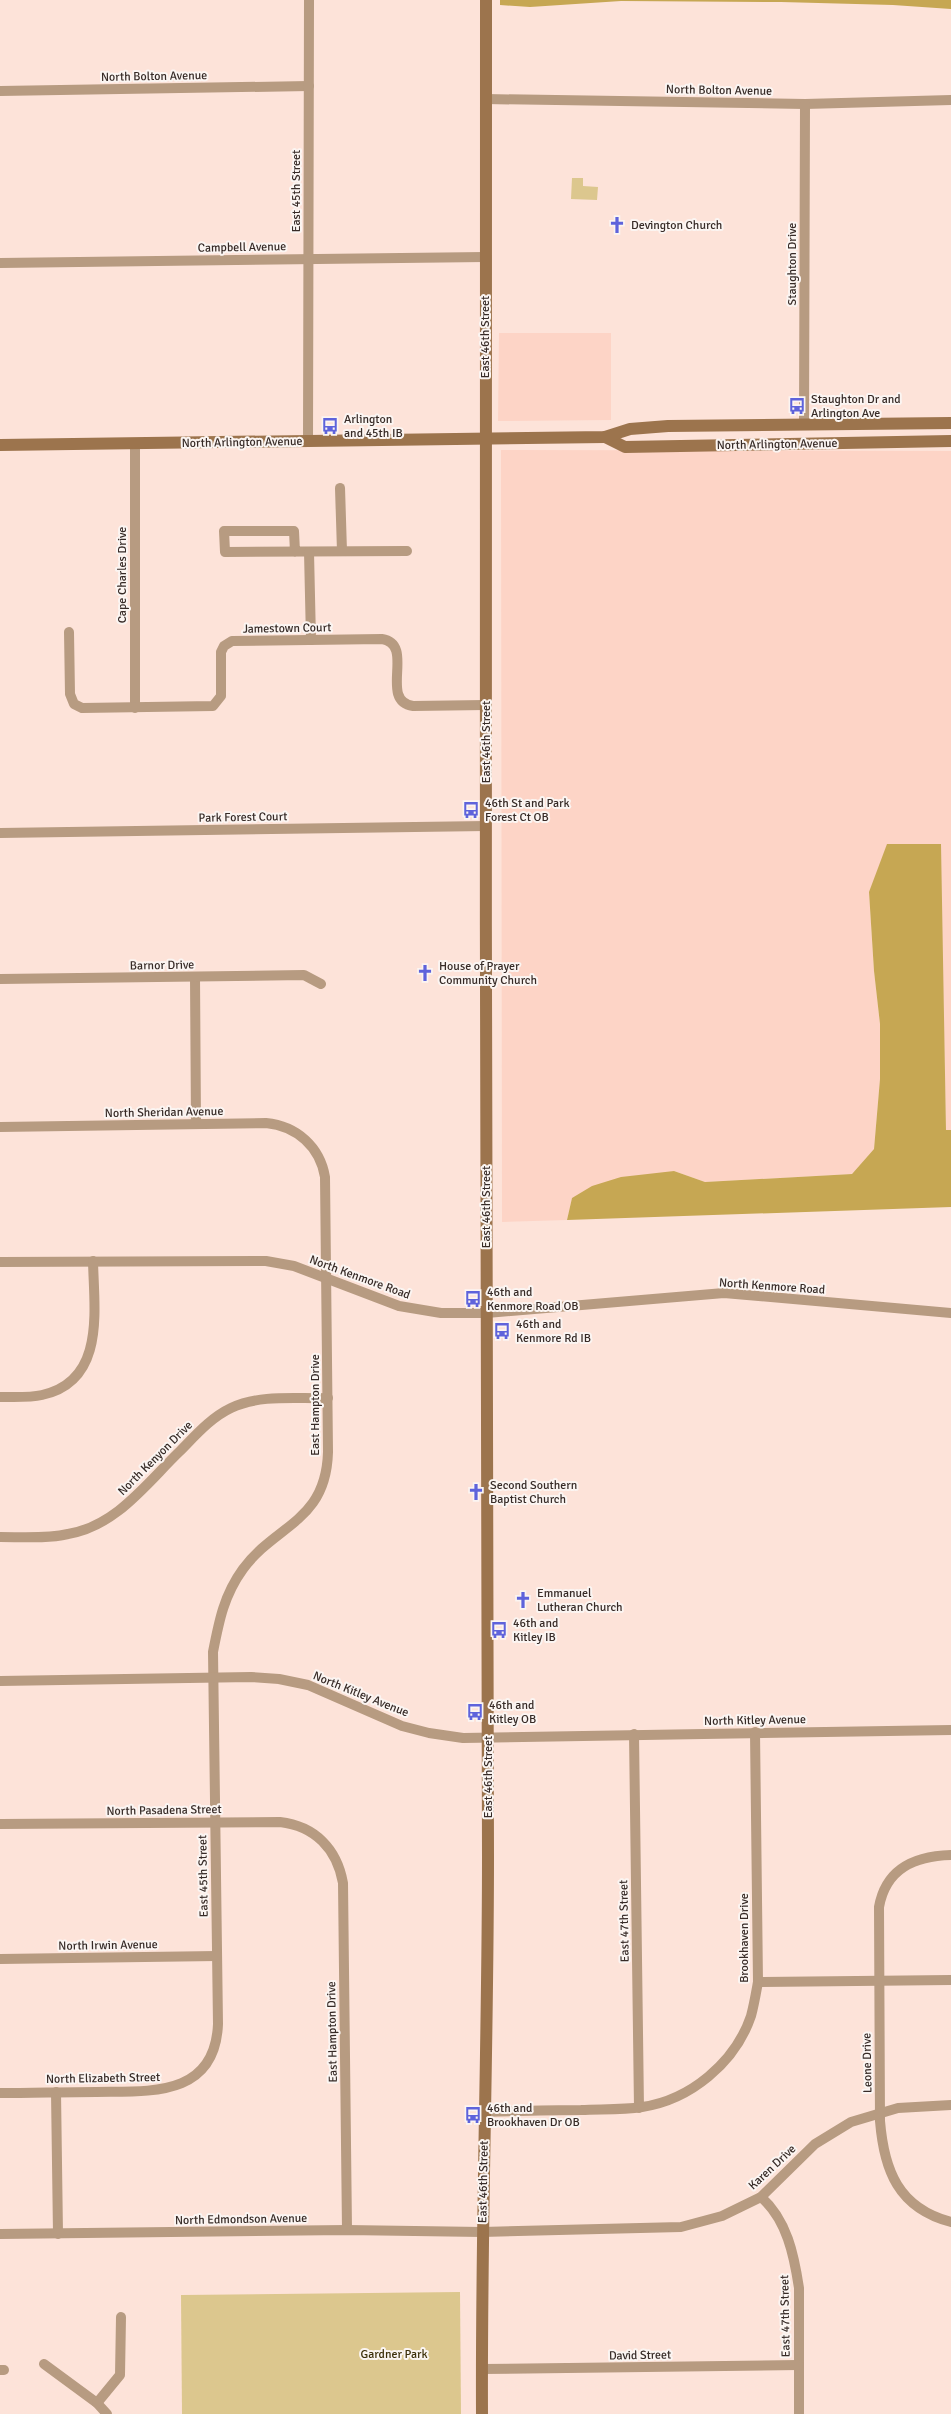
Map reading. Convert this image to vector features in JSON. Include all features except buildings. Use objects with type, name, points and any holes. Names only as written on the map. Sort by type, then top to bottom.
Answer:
[{"type":"main road","name":"East 46th Street","points":[[482,2414],[482,2232],[488,1979],[484,439],[486,0]]},
{"type":"main road","name":"North Arlington Avenue","points":[[0,445],[605,438],[630,430],[668,426],[951,423]]},
{"type":"main road","name":"North Arlington Avenue","points":[[605,438],[625,447],[951,442]]},
{"type":"street","name":"East 45th Street","points":[[308,441],[309,0]]},
{"type":"street","name":"North Bolton Avenue","points":[[0,91],[309,86]]},
{"type":"street","name":"North Bolton Avenue","points":[[486,99],[806,104],[951,100]]},
{"type":"street","name":"Staughton Drive","points":[[804,424],[806,104]]},
{"type":"street","name":"Campbell Avenue","points":[[0,263],[485,257]]},
{"type":"street","name":"Cape Charles Drive","points":[[135,443],[135,708]]},
{"type":"street","points":[[340,488],[342,552]]},
{"type":"street","points":[[294,552],[294,530],[224,531],[225,552],[294,552],[309,552],[342,552],[407,551]]},
{"type":"street","points":[[309,552],[311,640]]},
{"type":"street","name":"Jamestown Court","points":[[70,632],[70,694],[74,704],[85,708],[213,706],[221,696],[221,652],[224,646],[230,642],[311,640],[388,641],[395,646],[397,653],[397,694],[402,702],[408,705],[485,705]]},
{"type":"street","name":"Park Forest Court","points":[[0,833],[486,826]]},
{"type":"street","name":"Barnor Drive","points":[[0,979],[304,975],[321,984]]},
{"type":"street","points":[[196,977],[196,1124]]},
{"type":"street","name":"North Sheridan Avenue","points":[[0,1127],[275,1124],[302,1136],[317,1154]]},
{"type":"street","name":"East Hampton Drive","points":[[214,1678],[213,1652],[218,1620],[235,1581],[258,1552],[296,1523],[311,1506],[320,1489],[328,1457],[325,1177],[317,1154]]},
{"type":"street","points":[[0,1397],[29,1397],[52,1392],[68,1382],[82,1369],[92,1348],[94,1334],[93,1261]]},
{"type":"street","name":"North Kenmore Road","points":[[0,1262],[266,1261],[289,1265],[408,1308],[441,1313],[487,1313],[724,1293],[951,1313]]},
{"type":"street","name":"North Kenyon Drive","points":[[0,1537],[69,1534],[105,1521],[124,1506],[206,1424],[230,1408],[262,1399],[328,1398]]},
{"type":"street","name":"East 45th Street","points":[[201,2070],[212,2053],[217,2034],[214,1678]]},
{"type":"street","name":"North Kitley Avenue","points":[[0,1681],[265,1678],[298,1683],[326,1692],[407,1727],[463,1738],[951,1730]]},
{"type":"street","name":"Brookhaven Drive","points":[[485,2112],[639,2108],[657,2104],[700,2084],[729,2055],[744,2031],[751,2014],[758,1982],[755,1732]]},
{"type":"street","name":"East 47th Street","points":[[634,1734],[639,2108]]},
{"type":"street","name":"North Pasadena Street","points":[[0,1824],[289,1823],[308,1829],[323,1840]]},
{"type":"street","name":"East Hampton Drive","points":[[323,1840],[337,1860],[343,1883],[347,2230]]},
{"type":"street","name":"Leone Drive","points":[[951,1855],[918,1859],[906,1865],[895,1874],[884,1889],[879,1907],[880,2112],[884,2158],[897,2184],[923,2210],[951,2222]]},
{"type":"street","name":"North Irwin Avenue","points":[[0,1959],[217,1956]]},
{"type":"street","points":[[758,1982],[951,1980]]},
{"type":"street","name":"North Elizabeth Street","points":[[0,2093],[162,2090],[185,2082],[201,2070]]},
{"type":"street","points":[[56,2092],[58,2234]]},
{"type":"street","name":"Karen Drive","points":[[482,2232],[681,2227],[722,2216],[761,2197],[808,2151],[831,2132],[851,2122],[880,2112],[908,2106],[951,2105]]},
{"type":"street","name":"East 47th Street","points":[[761,2197],[782,2228],[796,2264],[798,2288],[799,2414]]},
{"type":"street","name":"North Edmondson Avenue","points":[[0,2234],[347,2230],[482,2232]]},
{"type":"street","points":[[97,2403],[120,2375],[121,2317]]},
{"type":"street","points":[[44,2364],[97,2403],[107,2414]]},
{"type":"street","name":"David Street","points":[[482,2369],[798,2365]]},
{"type":"shaded area","points":[[500,0],[951,0],[951,9],[893,5],[781,2],[621,1],[530,7],[500,5]]},
{"type":"shaded area","points":[[499,333],[611,333],[611,420],[498,421]]},
{"type":"shaded area","points":[[501,450],[951,451],[951,1130],[946,1131],[940,844],[869,892],[874,971],[880,1024],[880,1079],[874,1149],[852,1174],[705,1182],[674,1171],[572,1198],[567,1220],[502,1222]]},
{"type":"shaded area","points":[[887,844],[941,844],[946,1130],[951,1130],[951,1207],[567,1220],[572,1198],[592,1186],[621,1177],[674,1171],[705,1182],[852,1174],[874,1149],[880,1079],[880,1024],[874,971],[869,892]]},
{"type":"green space","points":[[572,178],[583,178],[583,186],[598,187],[597,200],[571,199]]},
{"type":"green space","name":"Gardner Park","points":[[460,2292],[461,2414],[182,2414],[181,2295]]},
{"type":"place","name":"Devington Church","points":[[617,225]]},
{"type":"place","name":"Staughton Dr and Arlington Ave","points":[[797,406]]},
{"type":"place","name":"Arlington and 45th IB","points":[[330,426]]},
{"type":"place","name":"46th St and Park Forest Ct OB","points":[[471,810]]},
{"type":"place","name":"House of Prayer Community Church","points":[[425,973]]},
{"type":"place","name":"46th and Kenmore Road OB","points":[[473,1299]]},
{"type":"place","name":"46th and Kenmore Rd IB","points":[[502,1331]]},
{"type":"place","name":"Second Southern Baptist Church","points":[[476,1492]]},
{"type":"place","name":"Emmanuel Lutheran Church","points":[[523,1600]]},
{"type":"place","name":"46th and Kitley IB","points":[[499,1630]]},
{"type":"place","name":"46th and Kitley OB","points":[[475,1712]]},
{"type":"place","name":"46th and Brookhaven Dr OB","points":[[473,2115]]}]
